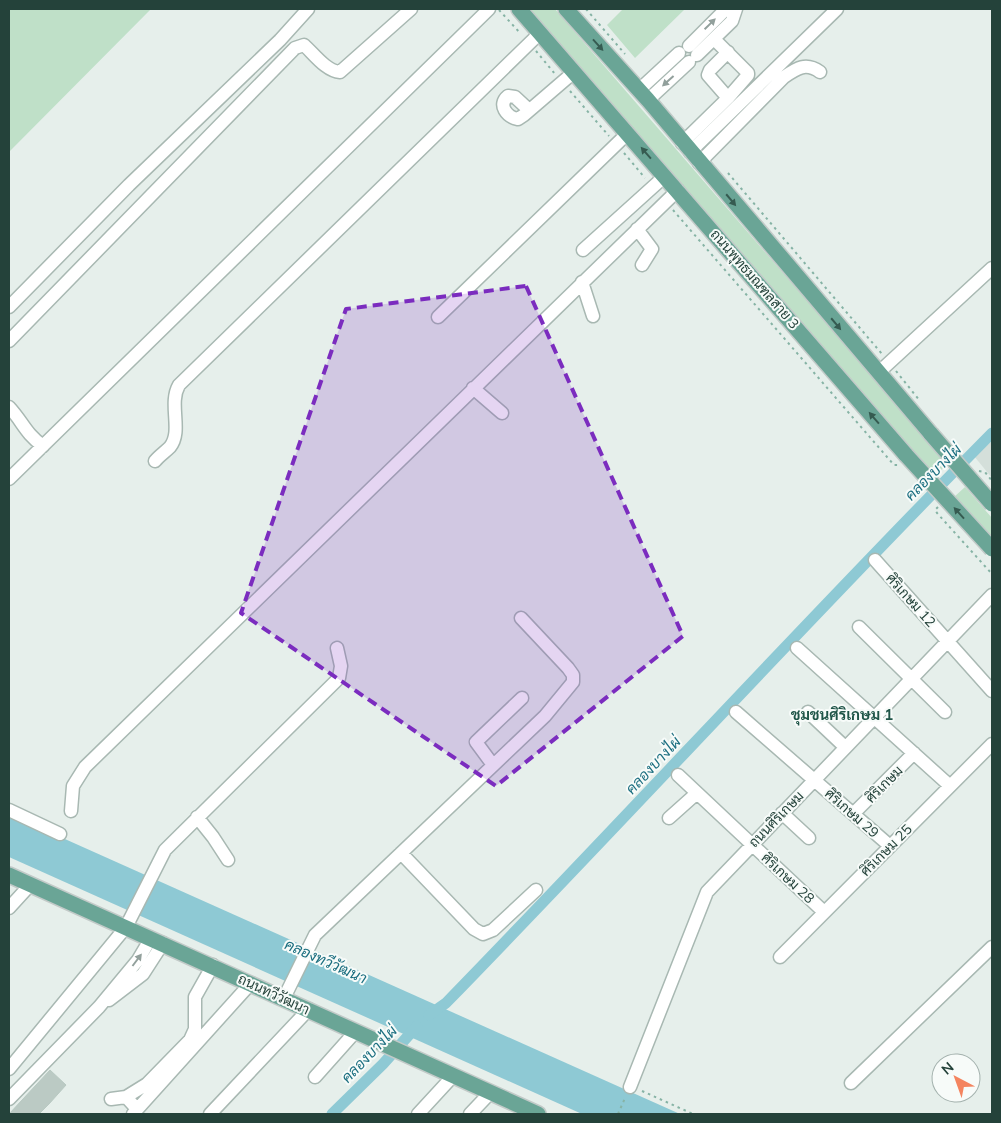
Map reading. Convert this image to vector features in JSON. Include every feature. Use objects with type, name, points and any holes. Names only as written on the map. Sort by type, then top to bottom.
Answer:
[{"type":"main road","name":"ถนนพุทธมณฑลสาย 3","points":[[518,9],[535,39],[574,72],[678,190],[904,460],[992,549]]},
{"type":"main road","points":[[572,12],[878,373],[992,504]]},
{"type":"main road","name":"ถนนทวีวัฒนา","points":[[9,875],[538,1114]]},
{"type":"street","points":[[9,307],[129,185],[280,40],[308,9]]},
{"type":"street","points":[[9,340],[295,48],[304,45],[327,66],[335,72],[340,72],[410,9]]},
{"type":"street","points":[[9,479],[489,9]]},
{"type":"street","points":[[643,95],[688,54],[724,11],[736,9],[732,21],[714,39],[688,54]]},
{"type":"street","points":[[691,153],[837,9]]},
{"type":"street","points":[[155,461],[170,446],[174,439],[173,408],[175,391],[179,385],[535,39]]},
{"type":"street","points":[[691,153],[728,98],[748,75],[714,39]]},
{"type":"street","points":[[728,52],[710,70],[708,75],[728,98]]},
{"type":"street","points":[[691,153],[784,77],[799,67],[812,66],[820,72]]},
{"type":"street","points":[[529,110],[574,72]]},
{"type":"street","points":[[438,316],[628,133]]},
{"type":"street","points":[[583,250],[665,176]]},
{"type":"street","points":[[71,810],[73,786],[77,776],[85,767],[678,190]]},
{"type":"street","points":[[618,217],[652,249],[642,265]]},
{"type":"street","points":[[878,373],[992,268]]},
{"type":"street","points":[[582,282],[593,316]]},
{"type":"street","points":[[473,388],[502,413]]},
{"type":"street","points":[[9,407],[18,417],[30,437],[43,446]]},
{"type":"street","name":"ศิริเกษม 12","points":[[875,560],[947,640]]},
{"type":"street","name":"ถนนศิริเกษม","points":[[630,1087],[707,892],[992,595]]},
{"type":"street","points":[[284,998],[315,935],[545,716],[574,679],[568,668],[521,618]]},
{"type":"street","points":[[859,627],[912,677],[945,712]]},
{"type":"street","points":[[947,640],[992,692]]},
{"type":"street","points":[[9,1070],[126,927],[159,860],[197,817],[339,678],[341,666],[337,648]]},
{"type":"street","points":[[797,648],[949,786]]},
{"type":"street","points":[[494,765],[476,742],[522,698]]},
{"type":"street","name":"ศิริเกษม 29","points":[[736,712],[890,846]]},
{"type":"street","points":[[808,712],[845,747]]},
{"type":"street","name":"ศิริเกษม 25","points":[[780,957],[992,744]]},
{"type":"street","name":"ศิริเกษม","points":[[853,814],[914,753]]},
{"type":"street","name":"ศิริเกษม 28","points":[[678,775],[824,912]]},
{"type":"street","points":[[669,818],[697,793]]},
{"type":"street","points":[[9,810],[60,834]]},
{"type":"street","points":[[782,813],[809,838]]},
{"type":"street","points":[[197,817],[228,860]]},
{"type":"street","points":[[401,853],[474,929],[483,934],[493,930],[536,890]]},
{"type":"street","points":[[9,908],[30,885]]},
{"type":"street","points":[[9,1099],[98,1007],[121,993],[143,974],[157,941]]},
{"type":"street","points":[[851,1083],[992,947]]},
{"type":"street","points":[[111,1099],[126,1097],[147,1084],[190,1040],[195,1029],[195,998],[213,966]]},
{"type":"street","points":[[126,1097],[135,1112],[251,983]]},
{"type":"street","points":[[210,1114],[309,1010]]},
{"type":"street","points":[[315,1077],[356,1031]]},
{"type":"street","points":[[418,1114],[453,1076]]},
{"type":"street","points":[[470,1114],[490,1093]]},
{"type":"path","points":[[499,9],[535,39],[562,82],[653,187]]},
{"type":"path","points":[[666,202],[894,465],[904,460]]},
{"type":"path","points":[[618,1114],[630,1087],[693,1114]]},
{"type":"highlighted area","points":[[526,286],[683,636],[496,786],[241,613],[346,309]]},
{"type":"shaded area","points":[[992,441],[992,478],[974,456]]},
{"type":"green space","points":[[9,9],[151,9],[9,152]]},
{"type":"green space","points":[[526,9],[555,9],[948,464],[933,477]]},
{"type":"green space","points":[[623,9],[685,9],[635,58],[607,25]]},
{"type":"green space","points":[[965,487],[992,518],[992,542],[953,498]]},
{"type":"water","name":"คลองทวีวัฒนา","points":[[9,814],[680,1114],[582,1114],[9,857]]},
{"type":"building","points":[[50,1070],[66,1085],[49,1104],[39,1114],[9,1114]]},
{"type":"waterway","name":"คลองบางไผ่","points":[[429,1015],[446,1003],[992,433]]},
{"type":"waterway","name":"คลองบางไผ่","points":[[332,1114],[383,1064],[417,1026]]},
{"type":"district","name":"ชุมชนศิริเกษม 1","points":[[842,714]]}]
